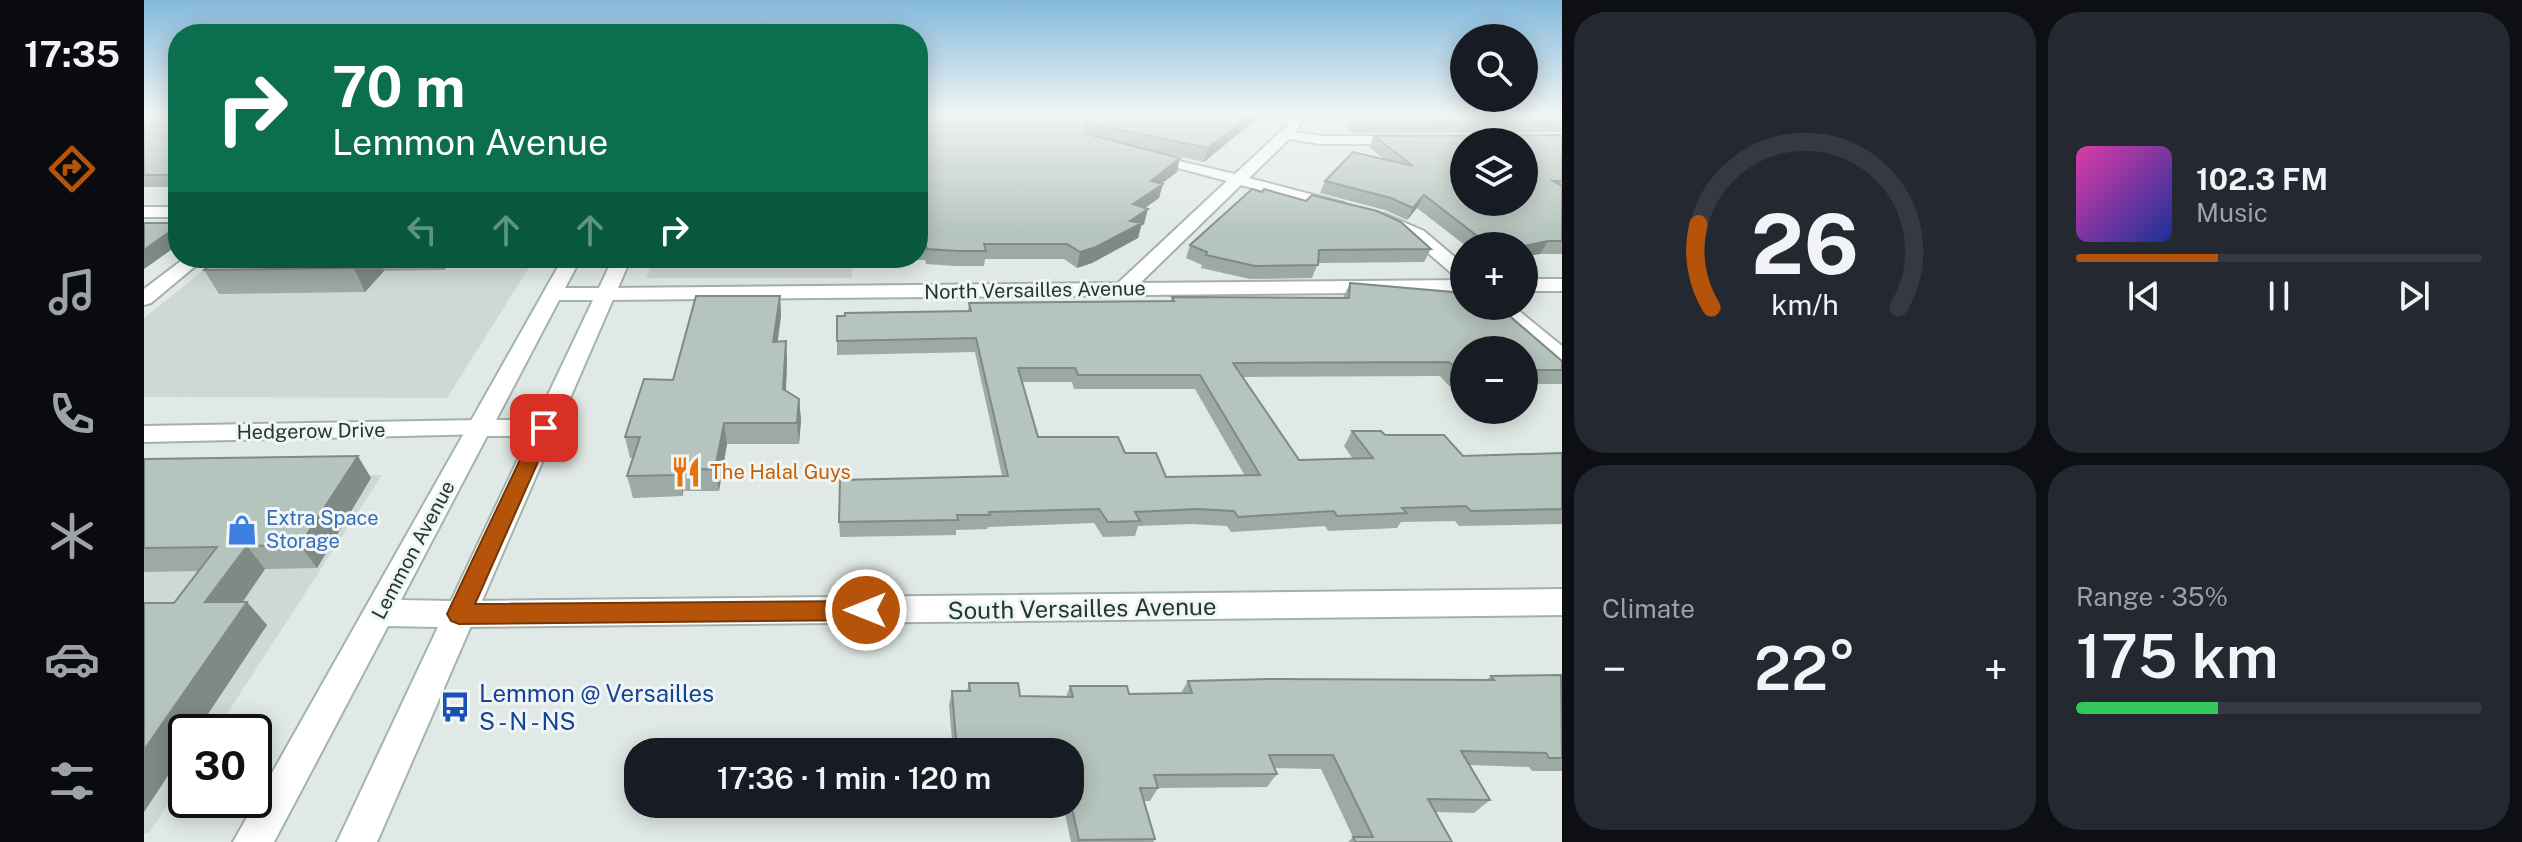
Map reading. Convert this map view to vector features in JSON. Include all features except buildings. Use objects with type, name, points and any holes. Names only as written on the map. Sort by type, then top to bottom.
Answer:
[{"type":"street","points":[[1143,154],[1399,225],[1418,235],[1450,262]]},
{"type":"street","points":[[1123,289],[1264,154]]},
{"type":"street","points":[[144,212],[168,212]]},
{"type":"street","points":[[144,299],[183,268]]},
{"type":"street","name":"Lemmon Avenue","points":[[253,842],[566,268]]},
{"type":"street","points":[[357,842],[618,268]]},
{"type":"street","points":[[1538,285],[1562,285]]},
{"type":"street","name":"North Versailles Avenue","points":[[552,294],[1450,286]]},
{"type":"street","points":[[1518,320],[1562,357]]},
{"type":"street","name":"Hedgerow Drive","points":[[144,434],[544,428]]},
{"type":"street","name":"South Versailles Avenue","points":[[379,613],[1562,602]]},
{"type":"shaded area","points":[[206,268],[529,268],[447,398],[144,397],[144,318]]},
{"type":"shaded area","points":[[650,268],[852,268],[852,278],[646,278]]},
{"type":"shaded area","points":[[144,474],[382,475],[227,714],[168,714],[168,804],[149,833],[144,833]]},
{"type":"place","name":"The Halal Guys","points":[[686,472]]},
{"type":"place","name":"Extra Space Storage","points":[[242,530]]},
{"type":"place","name":"Lemmon @ Versailles S - N - NS","points":[[455,707]]},
{"type":"route","points":[[544,428],[459,614],[866,610]]}]
